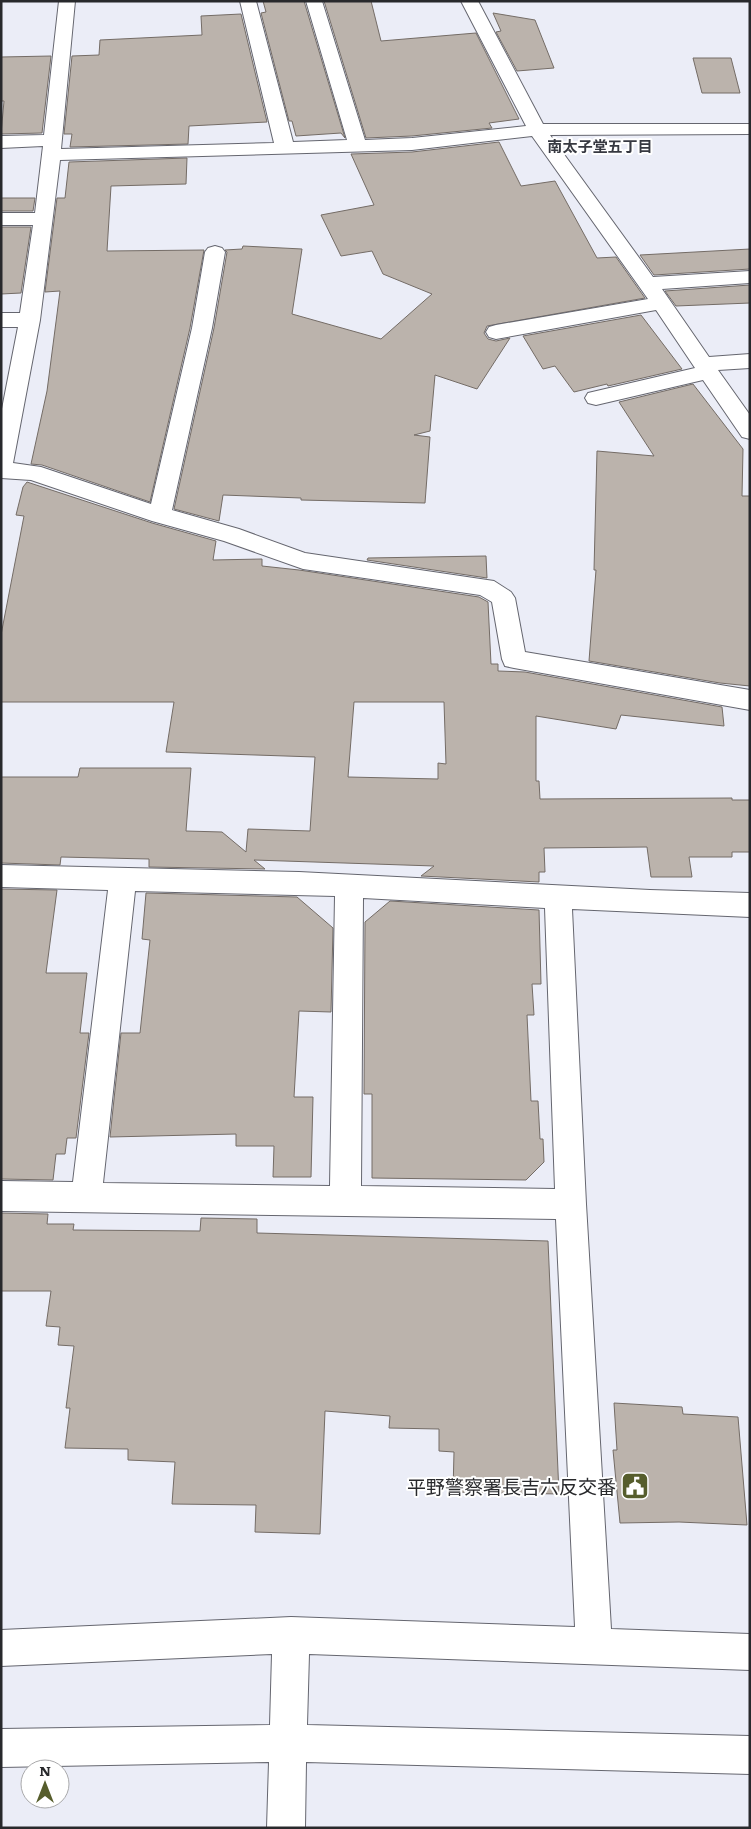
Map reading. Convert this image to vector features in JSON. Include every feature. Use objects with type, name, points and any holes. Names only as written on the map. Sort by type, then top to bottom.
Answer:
[{"type":"street","points":[[67,1],[52,148],[30,320],[11,378],[1,470],[33,472],[160,515],[231,535],[303,561],[486,587],[503,598],[514,659],[750,700]]},
{"type":"street","points":[[248,1],[285,148]]},
{"type":"street","points":[[314,1],[358,146]]},
{"type":"street","points":[[469,1],[537,130],[661,303],[750,432]]},
{"type":"street","points":[[1,142],[52,148],[285,148],[412,144],[537,130],[750,129]]},
{"type":"street","points":[[1,219],[43,219]]},
{"type":"street","points":[[160,515],[202,328],[215,252]]},
{"type":"street","points":[[647,284],[750,277]]},
{"type":"street","points":[[496,332],[661,303]]},
{"type":"street","points":[[1,320],[30,320]]},
{"type":"street","points":[[596,398],[705,368],[750,361]]},
{"type":"street","points":[[1,876],[123,878],[349,886],[750,905]]},
{"type":"street","points":[[86,1198],[123,878]]},
{"type":"street","points":[[345,1201],[349,886]]},
{"type":"street","points":[[558,897],[571,1204],[594,1647]]},
{"type":"street","points":[[1,1196],[571,1204]]},
{"type":"street","points":[[286,1828],[291,1636]]},
{"type":"street","points":[[1,1648],[291,1636],[750,1652]]},
{"type":"street","points":[[1,1748],[288,1743],[750,1754]]},
{"type":"building","points":[[263,1],[304,1],[345,138],[341,133],[296,136],[292,121],[289,121],[261,13],[266,12]]},
{"type":"building","points":[[324,1],[371,1],[381,41],[476,33],[519,119],[489,123],[492,128],[412,136],[366,138]]},
{"type":"building","points":[[493,13],[535,20],[554,68],[517,71],[496,32],[501,31]]},
{"type":"building","points":[[241,14],[267,122],[189,126],[188,144],[70,147],[72,134],[64,134],[72,56],[99,55],[100,40],[202,35],[201,16]]},
{"type":"building","points":[[51,56],[42,133],[1,134],[4,101],[1,101],[1,57]]},
{"type":"building","points":[[693,58],[731,58],[740,93],[702,93]]},
{"type":"building","points":[[499,142],[521,186],[555,181],[597,258],[616,257],[645,298],[487,326],[484,333],[488,339],[496,341],[510,338],[477,389],[435,375],[430,431],[414,435],[430,437],[425,503],[301,500],[301,498],[223,495],[219,521],[174,509],[214,328],[227,252],[225,250],[242,249],[243,246],[302,249],[292,314],[381,339],[432,294],[383,274],[372,251],[341,256],[321,215],[374,205],[351,154],[412,152]]},
{"type":"building","points":[[187,158],[186,184],[111,186],[107,251],[204,250],[190,328],[150,502],[42,465],[31,464],[47,391],[60,291],[45,292],[57,198],[65,198],[69,162]]},
{"type":"building","points":[[1,198],[35,198],[33,211],[1,211]]},
{"type":"building","points":[[1,227],[31,227],[21,293],[1,294]]},
{"type":"building","points":[[750,249],[750,269],[654,275],[640,255]]},
{"type":"building","points":[[750,285],[750,303],[676,306],[665,291]]},
{"type":"building","points":[[641,315],[682,369],[574,392],[555,366],[543,369],[523,336]]},
{"type":"building","points":[[693,384],[743,449],[742,496],[750,496],[750,686],[720,683],[589,661],[596,570],[594,570],[597,451],[654,456],[619,402]]},
{"type":"building","points":[[27,482],[152,523],[216,541],[213,560],[262,559],[262,566],[479,597],[488,602],[491,664],[498,664],[498,671],[525,672],[722,707],[724,726],[621,715],[616,729],[536,716],[536,781],[539,781],[540,799],[732,798],[732,800],[750,800],[750,852],[732,852],[732,857],[689,857],[692,877],[651,877],[647,847],[544,848],[545,872],[539,872],[539,882],[421,876],[434,866],[254,860],[265,869],[149,867],[149,859],[61,857],[60,865],[1,863],[1,777],[78,777],[80,768],[191,768],[186,831],[222,832],[246,852],[248,829],[310,831],[315,757],[166,752],[174,702],[1,702],[1,635],[24,516],[16,515],[23,487]],"holes":[[[354,702],[444,702],[446,764],[438,763],[438,779],[348,777]]]},
{"type":"building","points":[[486,556],[487,578],[367,560],[368,558]]},
{"type":"building","points":[[1,889],[57,890],[46,973],[87,973],[80,1033],[89,1033],[76,1138],[67,1138],[65,1154],[56,1154],[53,1180],[1,1179]]},
{"type":"building","points":[[146,893],[297,897],[333,928],[331,1012],[299,1011],[294,1097],[313,1097],[311,1177],[273,1177],[274,1146],[236,1146],[236,1134],[110,1137],[121,1033],[140,1033],[150,940],[142,939]]},
{"type":"building","points":[[390,901],[539,910],[541,984],[532,984],[534,1015],[527,1015],[531,1101],[538,1101],[540,1139],[543,1139],[544,1162],[526,1180],[372,1178],[372,1094],[364,1094],[365,922]]},
{"type":"building","points":[[1,1213],[48,1214],[47,1224],[74,1224],[73,1230],[200,1231],[201,1218],[257,1219],[257,1233],[548,1241],[559,1494],[453,1492],[454,1452],[439,1451],[439,1429],[389,1428],[390,1416],[325,1411],[320,1534],[255,1532],[256,1505],[172,1504],[175,1462],[128,1460],[128,1449],[65,1448],[70,1408],[66,1408],[74,1346],[58,1345],[60,1327],[46,1326],[51,1291],[1,1291]]},
{"type":"building","points":[[614,1403],[682,1407],[683,1414],[738,1417],[747,1525],[679,1522],[620,1523],[613,1450],[617,1450]]},
{"type":"place","name":"平野警察署長吉六反交番","points":[[635,1486]]},
{"type":"district","name":"南太子堂五丁目","points":[[600,145]]}]
